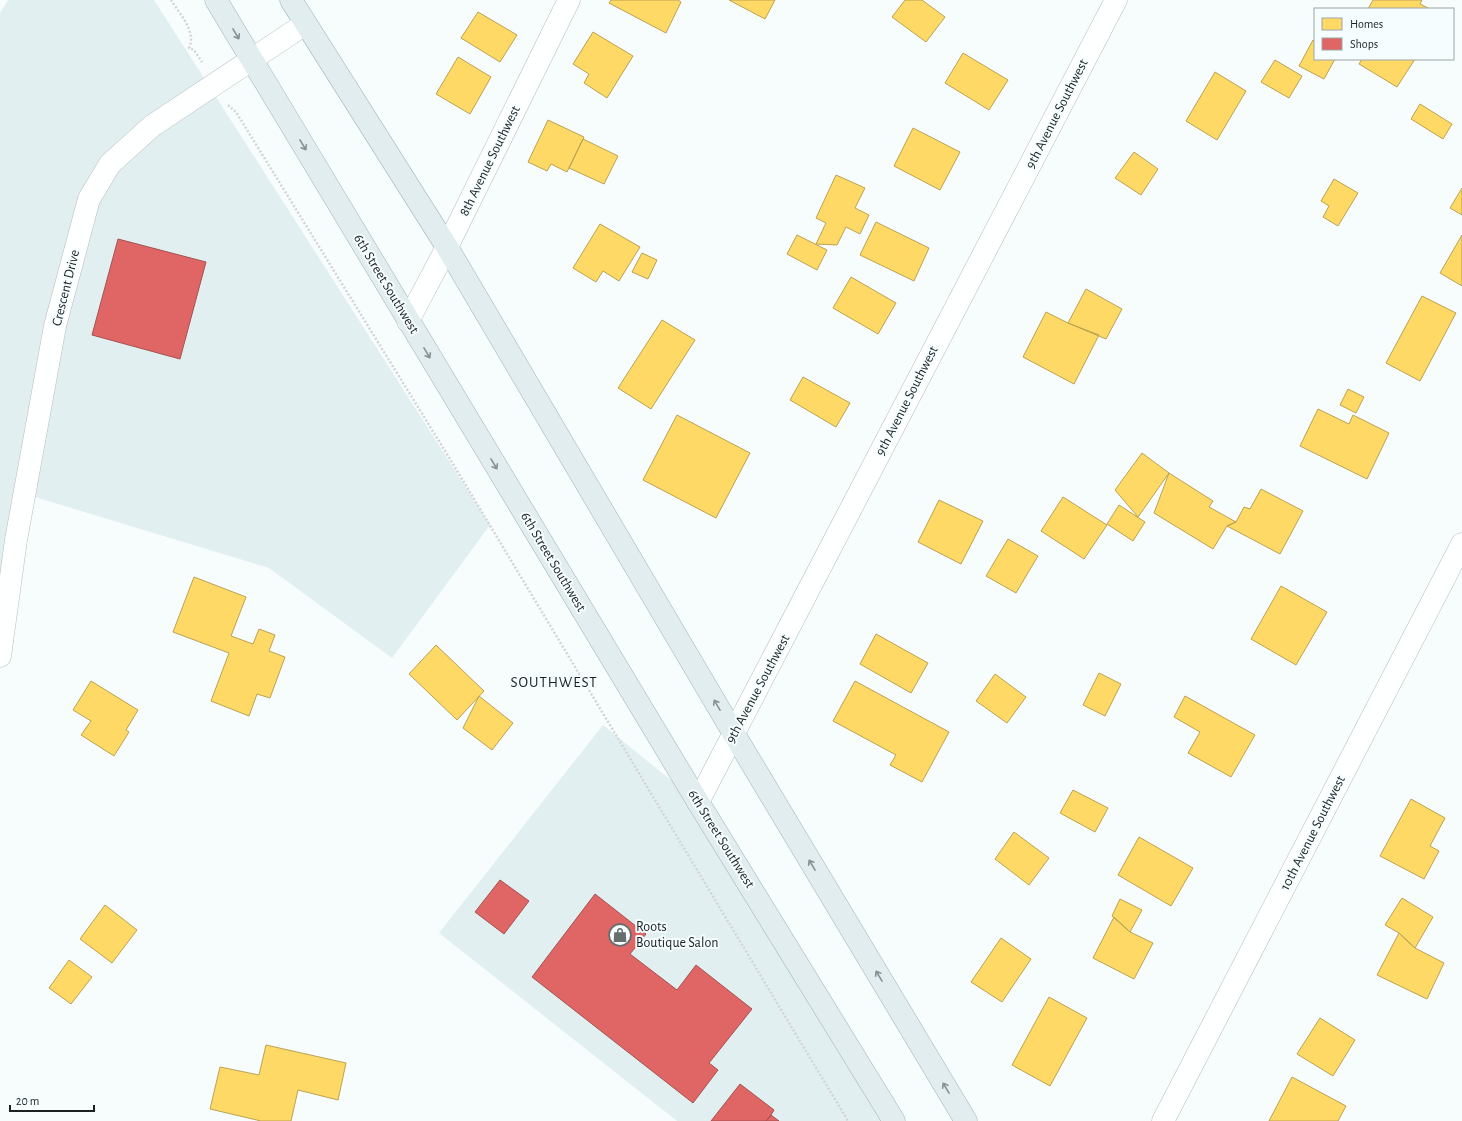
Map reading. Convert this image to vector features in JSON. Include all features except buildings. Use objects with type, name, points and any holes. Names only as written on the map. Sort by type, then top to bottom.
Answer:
[{"type":"main road","name":"6th Street Southwest","points":[[216,0],[698,802],[894,1121]]},
{"type":"main road","points":[[291,0],[447,246],[734,734],[966,1121]]},
{"type":"street","name":"8th Avenue Southwest","points":[[408,321],[447,246],[569,0]]},
{"type":"street","name":"9th Avenue Southwest","points":[[698,802],[1116,0]]},
{"type":"street","name":"Crescent Drive","points":[[0,656],[16,540],[55,326],[89,199],[110,164],[152,126],[305,24]]},
{"type":"street","name":"10th Avenue Southwest","points":[[1163,1121],[1462,544]]},
{"type":"path","points":[[171,0],[192,37],[189,48],[194,50]]},
{"type":"path","points":[[228,101],[228,106],[234,109],[240,118],[450,459],[848,1121]]},
{"type":"shaded area","points":[[8,0],[154,0],[490,525],[392,658],[269,568],[25,494],[0,659],[0,13]]},
{"type":"shaded area","points":[[603,725],[698,802],[892,1121],[677,1121],[439,933]]},
{"type":"place","name":"Roots Boutique Salon","points":[[620,935]]},
{"type":"district","name":"SOUTHWEST","points":[[554,682]]}]
